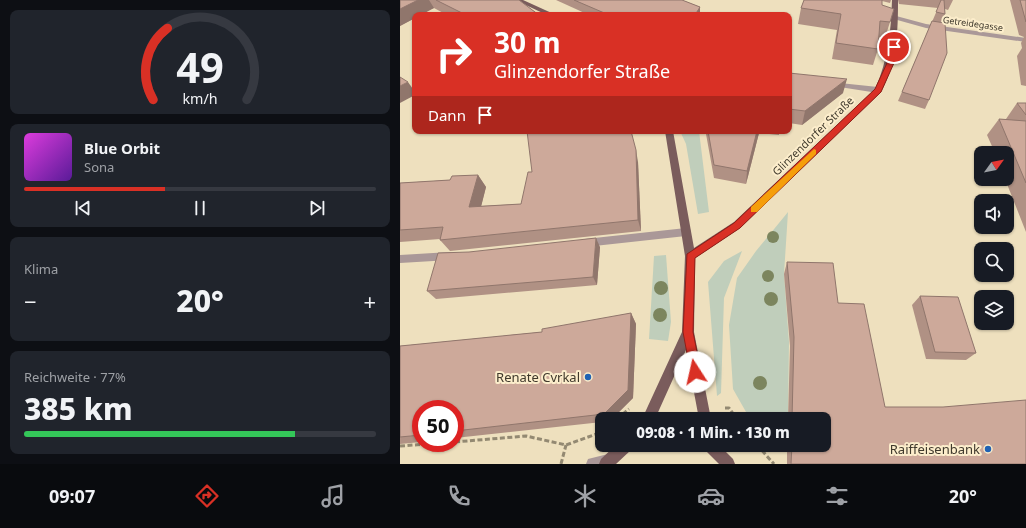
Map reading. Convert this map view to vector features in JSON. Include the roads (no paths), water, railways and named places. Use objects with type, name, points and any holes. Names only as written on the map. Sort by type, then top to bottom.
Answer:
[{"type":"main road","points":[[518,0],[546,12]]},
{"type":"main road","name":"Glinzendorfer Straße","points":[[690,256],[737,225],[878,90],[890,63],[894,47],[895,0]]},
{"type":"main road","points":[[670,134],[690,256],[688,332],[704,412]]},
{"type":"main road","points":[[651,412],[688,332]]},
{"type":"main road","points":[[607,462],[618,452]]},
{"type":"main road","points":[[717,452],[728,464]]},
{"type":"street","name":"Getreidegasse","points":[[881,13],[926,26],[1026,40]]},
{"type":"street","points":[[826,84],[878,90]]},
{"type":"street","points":[[577,244],[686,232]]},
{"type":"street","points":[[400,259],[461,256]]},
{"type":"street","points":[[593,464],[607,462]]},
{"type":"place","name":"Renate Cvrkal","points":[[588,377]]},
{"type":"place","name":"Raiffeisenbank","points":[[988,449]]}]
